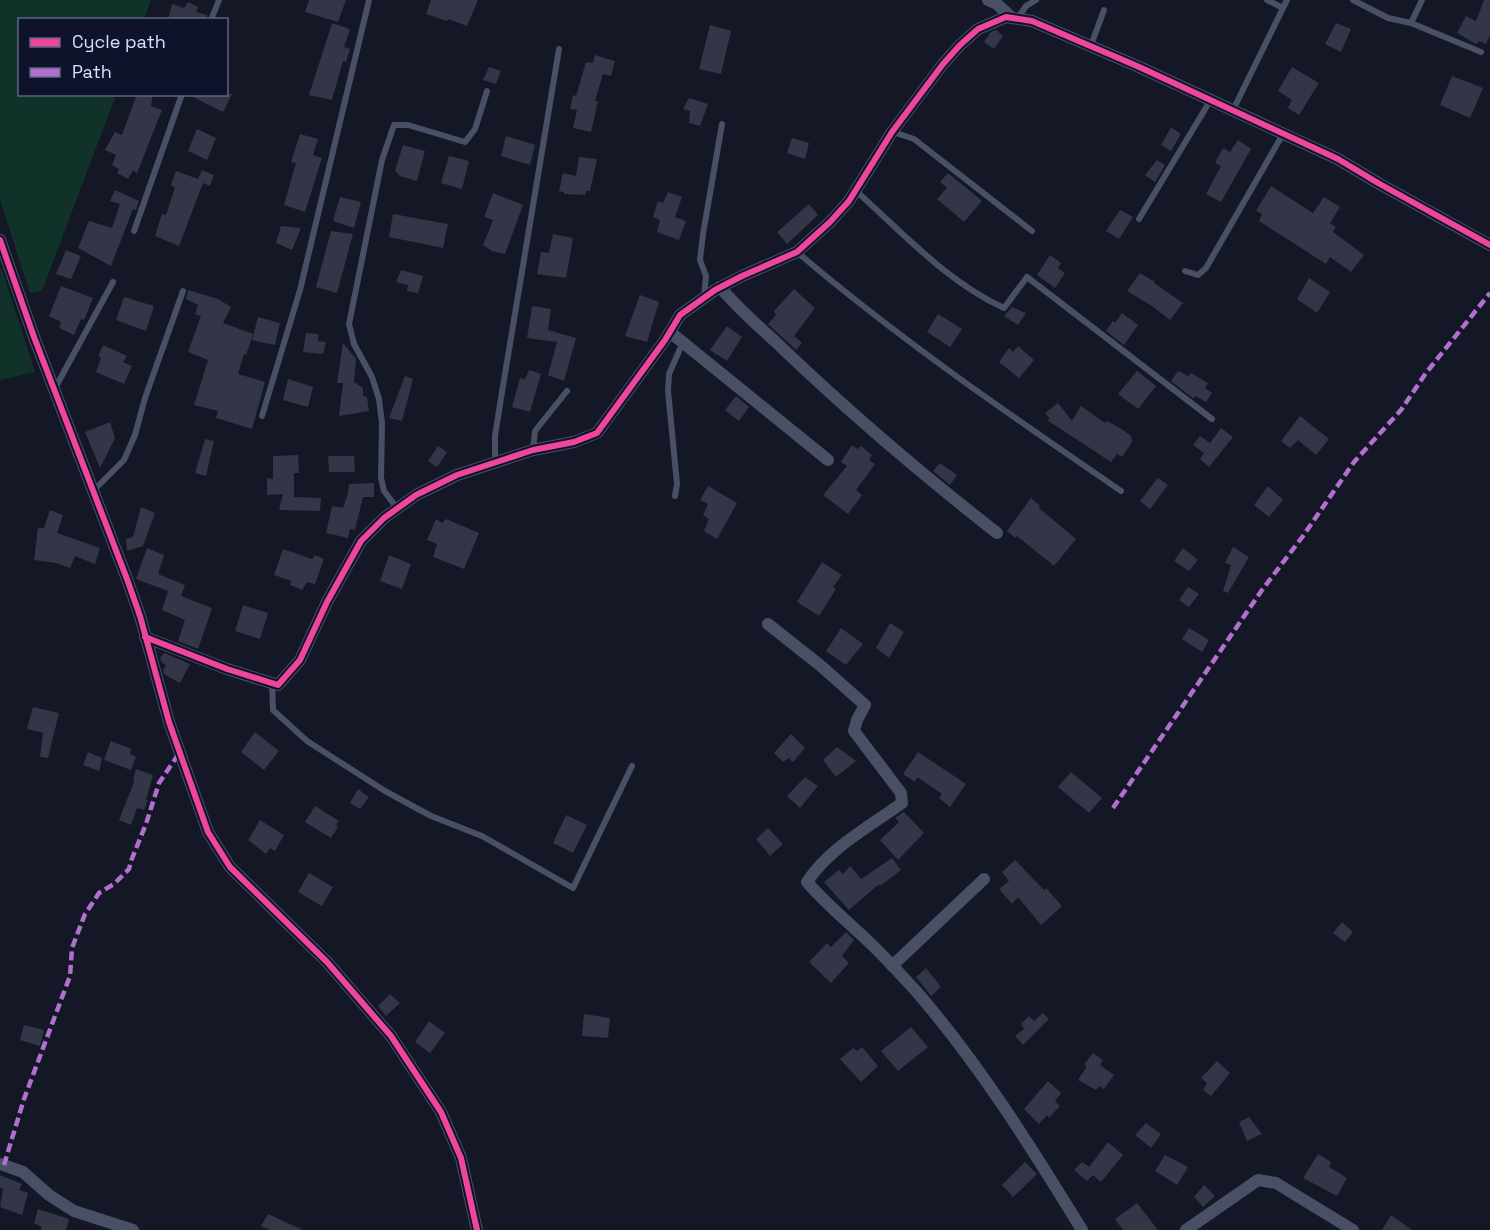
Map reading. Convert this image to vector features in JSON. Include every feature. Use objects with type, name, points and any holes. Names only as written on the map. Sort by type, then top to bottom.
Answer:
[{"type":"street","points":[[988,0],[1015,18]]},
{"type":"street","points":[[145,637],[227,669],[279,685],[300,660],[327,602],[361,541],[384,518],[416,495],[456,475],[533,450],[574,442],[597,433],[680,315],[720,287],[797,252],[830,222],[849,201],[916,98],[960,45],[978,29],[1006,17],[1032,21],[1338,159],[1490,245]]},
{"type":"street","points":[[0,240],[54,391],[127,579],[169,722],[208,832],[230,867],[327,962],[391,1036],[445,1121],[461,1158],[477,1230]]},
{"type":"street","points":[[720,287],[737,308],[808,373],[944,491],[997,533]]},
{"type":"street","points":[[670,332],[828,460]]},
{"type":"street","points":[[768,624],[865,705],[854,731],[901,793],[902,803],[868,825],[817,867],[807,882],[826,904],[892,966],[969,1056],[1027,1141],[1082,1230]]},
{"type":"street","points":[[892,966],[984,879]]},
{"type":"street","points":[[0,1164],[22,1172],[48,1195],[74,1211],[133,1230]]},
{"type":"street","points":[[1186,1230],[1258,1180],[1276,1183],[1353,1230]]},
{"type":"lane","points":[[213,18],[219,0]]},
{"type":"lane","points":[[262,416],[300,290],[369,0]]},
{"type":"lane","points":[[1015,18],[1026,6],[1036,0]]},
{"type":"lane","points":[[1267,0],[1283,8]]},
{"type":"lane","points":[[1233,111],[1287,0]]},
{"type":"lane","points":[[1353,0],[1388,18],[1412,23],[1481,52]]},
{"type":"lane","points":[[1412,23],[1422,0]]},
{"type":"lane","points":[[1090,46],[1104,10]]},
{"type":"lane","points":[[495,462],[495,436],[559,49]]},
{"type":"lane","points":[[397,508],[384,491],[381,478],[382,423],[379,399],[372,377],[354,344],[349,324],[382,160],[394,125],[408,125],[465,142],[475,129],[487,91]]},
{"type":"lane","points":[[135,231],[181,96]]},
{"type":"lane","points":[[1139,219],[1210,101]]},
{"type":"lane","points":[[704,297],[706,276],[700,260],[722,124]]},
{"type":"lane","points":[[892,132],[914,139],[1032,231]]},
{"type":"lane","points":[[1185,271],[1198,275],[1206,268],[1284,134]]},
{"type":"lane","points":[[855,191],[930,258],[968,287],[1004,308],[1027,278],[1212,419]]},
{"type":"lane","points":[[797,252],[853,299],[940,364],[1121,491]]},
{"type":"lane","points":[[54,391],[112,282]]},
{"type":"lane","points":[[94,490],[124,460],[135,435],[145,398],[183,291]]},
{"type":"lane","points":[[675,496],[677,484],[668,391],[669,374],[683,342]]},
{"type":"lane","points":[[533,450],[535,431],[567,391]]},
{"type":"lane","points":[[272,683],[273,710],[307,741],[385,791],[431,816],[482,836],[573,888],[632,766]]},
{"type":"green space","points":[[0,0],[151,0],[144,18],[18,18],[18,96],[116,96],[42,291],[30,293],[0,200]]},
{"type":"green space","points":[[0,269],[2,269],[35,372],[0,380]]},
{"type":"building","points":[[309,0],[346,0],[338,22],[305,12]]},
{"type":"building","points":[[431,0],[478,0],[467,26],[426,14]]},
{"type":"building","points":[[1484,0],[1490,0],[1490,35],[1486,44],[1479,41],[1476,44],[1457,33],[1466,16],[1476,21]]},
{"type":"building","points":[[188,2],[198,7],[196,12],[207,15],[206,18],[168,18],[172,4],[184,8]]},
{"type":"building","points":[[332,23],[350,29],[344,47],[350,49],[346,62],[343,61],[332,100],[309,95]]},
{"type":"building","points":[[1336,23],[1351,29],[1341,52],[1325,44]]},
{"type":"building","points":[[710,25],[731,31],[721,74],[699,69]]},
{"type":"building","points":[[996,30],[1003,36],[994,49],[984,42],[991,32]]},
{"type":"building","points":[[595,55],[615,61],[611,76],[603,74],[595,101],[598,101],[591,132],[573,128],[577,110],[570,109],[586,62],[593,63]]},
{"type":"building","points":[[489,67],[501,71],[496,84],[483,80]]},
{"type":"building","points":[[1292,67],[1319,83],[1299,115],[1288,108],[1292,100],[1278,91]]},
{"type":"building","points":[[1452,76],[1483,88],[1470,118],[1440,105]]},
{"type":"building","points":[[232,94],[223,112],[191,96],[228,96]]},
{"type":"building","points":[[136,96],[153,96],[151,106],[162,110],[137,173],[133,170],[128,179],[117,173],[119,169],[112,165],[116,155],[105,150],[115,132],[122,135]]},
{"type":"building","points":[[689,98],[708,104],[700,126],[689,123],[690,111],[683,109]]},
{"type":"building","points":[[1171,127],[1181,134],[1171,151],[1161,145]]},
{"type":"building","points":[[197,129],[216,138],[207,160],[188,151]]},
{"type":"building","points":[[300,134],[318,139],[313,155],[322,158],[305,212],[284,205],[296,163],[291,162]]},
{"type":"building","points":[[506,136],[535,145],[530,165],[501,156]]},
{"type":"building","points":[[792,138],[809,143],[805,159],[787,153]]},
{"type":"building","points":[[1238,140],[1251,149],[1221,202],[1206,194],[1221,166],[1215,163],[1223,148],[1230,152]]},
{"type":"building","points":[[403,145],[425,151],[417,181],[400,176],[395,171]]},
{"type":"building","points":[[449,156],[469,161],[462,189],[441,183]]},
{"type":"building","points":[[579,157],[597,159],[590,191],[586,191],[585,195],[564,194],[559,191],[563,173],[576,176]]},
{"type":"building","points":[[1157,160],[1165,165],[1155,182],[1145,175]]},
{"type":"building","points":[[202,170],[214,175],[210,186],[203,183],[179,246],[155,236],[162,214],[166,215],[175,188],[171,185],[176,171],[198,179]]},
{"type":"building","points":[[948,173],[982,201],[964,222],[937,199],[947,188],[940,182]]},
{"type":"building","points":[[1271,186],[1313,213],[1324,197],[1340,207],[1330,223],[1336,227],[1333,232],[1364,255],[1351,272],[1330,257],[1326,264],[1259,221],[1262,214],[1256,211]]},
{"type":"building","points":[[115,190],[139,201],[136,210],[133,209],[111,266],[78,248],[89,221],[112,228],[120,204],[110,201]]},
{"type":"building","points":[[668,192],[682,197],[675,217],[686,221],[679,240],[657,232],[660,220],[653,217],[658,201],[663,203]]},
{"type":"building","points":[[493,193],[523,205],[505,254],[492,251],[483,245],[493,220],[484,217]]},
{"type":"building","points":[[340,197],[361,202],[354,228],[333,221]]},
{"type":"building","points":[[809,204],[818,215],[787,244],[777,232]]},
{"type":"building","points":[[1120,210],[1133,217],[1119,239],[1106,231]]},
{"type":"building","points":[[393,214],[448,224],[443,248],[389,237]]},
{"type":"building","points":[[281,226],[301,228],[292,250],[276,243]]},
{"type":"building","points":[[331,231],[353,234],[337,293],[316,287]]},
{"type":"building","points":[[553,234],[573,238],[566,278],[537,274],[541,252],[549,253]]},
{"type":"building","points":[[66,250],[81,256],[71,279],[56,274]]},
{"type":"building","points":[[1050,255],[1061,263],[1058,268],[1065,273],[1055,288],[1037,275]]},
{"type":"building","points":[[401,270],[423,276],[418,293],[407,291],[408,285],[396,282]]},
{"type":"building","points":[[1140,273],[1183,303],[1170,320],[1127,291]]},
{"type":"building","points":[[1309,278],[1330,292],[1317,313],[1297,299]]},
{"type":"building","points":[[61,286],[93,298],[84,320],[81,319],[74,335],[59,328],[61,322],[49,316]]},
{"type":"building","points":[[794,289],[815,308],[794,336],[802,343],[796,350],[768,324],[776,315],[774,311]]},
{"type":"building","points":[[188,290],[218,299],[231,307],[223,323],[253,334],[238,374],[265,382],[252,429],[216,418],[218,411],[194,405],[208,360],[188,352],[201,316],[195,314],[198,305],[186,299]]},
{"type":"building","points":[[640,295],[659,302],[647,342],[625,336]]},
{"type":"building","points":[[124,297],[154,306],[146,331],[116,320]]},
{"type":"building","points":[[532,306],[551,309],[548,330],[576,338],[564,381],[548,375],[557,342],[527,338]]},
{"type":"building","points":[[1012,307],[1026,313],[1018,325],[1004,316]]},
{"type":"building","points":[[1122,313],[1138,325],[1124,345],[1106,331]]},
{"type":"building","points":[[938,314],[962,329],[950,347],[927,332]]},
{"type":"building","points":[[258,317],[280,323],[275,345],[252,340]]},
{"type":"building","points":[[727,326],[742,337],[727,361],[710,350]]},
{"type":"building","points":[[306,333],[318,334],[318,341],[326,342],[323,354],[303,352]]},
{"type":"building","points":[[343,343],[356,359],[354,382],[363,388],[363,396],[367,397],[369,411],[339,416],[343,383],[337,383]]},
{"type":"building","points":[[103,345],[127,356],[123,362],[132,366],[124,384],[96,372],[101,358],[98,356]]},
{"type":"building","points":[[1018,346],[1034,360],[1019,378],[999,362],[1009,348],[1013,352]]},
{"type":"building","points":[[529,370],[541,374],[530,412],[512,407],[520,378],[525,379]]},
{"type":"building","points":[[1137,371],[1156,386],[1138,409],[1118,394]]},
{"type":"building","points":[[1178,371],[1188,376],[1191,373],[1208,383],[1205,388],[1212,393],[1206,402],[1195,396],[1194,399],[1171,381]]},
{"type":"building","points":[[405,376],[413,379],[402,421],[389,418]]},
{"type":"building","points":[[288,379],[313,387],[308,407],[283,400]]},
{"type":"building","points":[[736,396],[749,407],[739,421],[725,410]]},
{"type":"building","points":[[1058,403],[1072,421],[1081,406],[1105,423],[1107,421],[1131,436],[1132,442],[1122,457],[1117,454],[1111,462],[1047,420],[1050,419],[1045,413]]},
{"type":"building","points":[[1300,416],[1329,439],[1316,455],[1298,440],[1290,448],[1281,441]]},
{"type":"building","points":[[110,422],[115,438],[100,468],[85,432]]},
{"type":"building","points":[[1221,428],[1233,437],[1209,467],[1200,459],[1204,453],[1193,445],[1200,436],[1210,443]]},
{"type":"building","points":[[205,439],[214,441],[206,476],[195,473]]},
{"type":"building","points":[[852,445],[857,449],[861,446],[872,455],[869,460],[875,464],[856,490],[862,495],[848,514],[823,495],[847,466],[841,462]]},
{"type":"building","points":[[438,446],[447,452],[437,467],[428,461]]},
{"type":"building","points":[[298,455],[299,473],[294,473],[294,497],[321,498],[320,511],[279,510],[283,494],[267,495],[267,478],[273,479],[273,456]]},
{"type":"building","points":[[328,456],[354,456],[355,472],[329,472]]},
{"type":"building","points":[[940,463],[957,475],[950,485],[933,471]]},
{"type":"building","points":[[1158,478],[1168,485],[1150,509],[1140,501]]},
{"type":"building","points":[[374,483],[374,497],[363,497],[355,530],[350,529],[348,538],[326,533],[332,506],[343,508],[349,484]]},
{"type":"building","points":[[708,486],[737,503],[717,539],[704,531],[709,519],[703,515],[708,504],[700,500]]},
{"type":"building","points":[[1268,486],[1283,500],[1269,517],[1254,505]]},
{"type":"building","points":[[1031,498],[1040,506],[1039,508],[1076,539],[1054,566],[1017,536],[1015,538],[1007,531]]},
{"type":"building","points":[[141,507],[155,513],[143,546],[127,551],[126,539],[133,537]]},
{"type":"building","points":[[50,510],[63,515],[57,533],[100,548],[95,564],[75,556],[70,568],[56,563],[34,560],[38,528],[44,528]]},
{"type":"building","points":[[436,519],[442,523],[446,519],[479,533],[464,569],[433,557],[437,544],[427,540]]},
{"type":"building","points":[[1233,547],[1249,557],[1228,593],[1223,591],[1231,565],[1225,563]]},
{"type":"building","points":[[147,548],[164,555],[158,574],[185,585],[181,596],[212,608],[198,649],[178,641],[185,620],[162,610],[168,591],[136,579]]},
{"type":"building","points":[[1183,548],[1198,560],[1189,571],[1174,561]]},
{"type":"building","points":[[283,549],[312,559],[315,555],[324,559],[315,584],[307,582],[302,590],[290,585],[291,581],[274,575]]},
{"type":"building","points":[[389,555],[411,564],[402,589],[380,581]]},
{"type":"building","points":[[822,562],[842,575],[833,587],[836,589],[819,616],[797,602]]},
{"type":"building","points":[[1188,587],[1199,594],[1189,607],[1179,600]]},
{"type":"building","points":[[243,605],[268,613],[260,639],[235,631]]},
{"type":"building","points":[[890,623],[904,632],[889,658],[876,648]]},
{"type":"building","points":[[841,628],[863,644],[846,665],[826,651]]},
{"type":"building","points":[[1189,628],[1209,640],[1202,652],[1182,639]]},
{"type":"building","points":[[164,653],[190,664],[180,683],[164,674],[163,670],[166,665],[160,658]]},
{"type":"building","points":[[33,707],[59,713],[48,758],[40,757],[43,733],[27,729]]},
{"type":"building","points":[[255,732],[279,751],[264,770],[241,752]]},
{"type":"building","points":[[791,734],[805,748],[793,762],[789,758],[783,762],[774,753]]},
{"type":"building","points":[[111,741],[131,749],[130,754],[136,757],[131,770],[104,760]]},
{"type":"building","points":[[837,747],[856,761],[836,777],[823,760]]},
{"type":"building","points":[[88,752],[102,758],[99,771],[83,765]]},
{"type":"building","points":[[918,752],[966,784],[950,807],[939,798],[942,794],[917,777],[915,782],[903,774]]},
{"type":"building","points":[[136,769],[153,775],[144,810],[137,808],[131,825],[119,820],[134,782]]},
{"type":"building","points":[[1071,772],[1102,798],[1089,813],[1058,787]]},
{"type":"building","points":[[805,777],[818,786],[800,808],[787,796]]},
{"type":"building","points":[[358,789],[369,797],[360,809],[350,803]]},
{"type":"building","points":[[315,806],[339,821],[331,838],[305,822]]},
{"type":"building","points":[[904,812],[924,833],[898,860],[880,840],[899,822],[895,818]]},
{"type":"building","points":[[566,815],[587,825],[573,853],[553,843]]},
{"type":"building","points":[[260,820],[284,835],[275,851],[270,848],[266,854],[248,840]]},
{"type":"building","points":[[768,828],[783,844],[770,856],[756,839]]},
{"type":"building","points":[[892,858],[901,870],[880,886],[879,884],[849,910],[824,882],[839,870],[843,874],[850,866],[861,879]]},
{"type":"building","points":[[1015,860],[1062,906],[1041,925],[1018,897],[1012,904],[999,889],[1009,881],[1002,872]]},
{"type":"building","points":[[309,873],[333,887],[322,906],[298,892]]},
{"type":"building","points":[[1342,922],[1353,932],[1345,942],[1333,933]]},
{"type":"building","points":[[846,932],[854,940],[842,956],[849,963],[831,983],[809,962],[827,943],[831,947]]},
{"type":"building","points":[[926,968],[941,987],[931,996],[916,977]]},
{"type":"building","points":[[390,994],[400,1003],[386,1016],[378,1006]]},
{"type":"building","points":[[1043,1013],[1049,1019],[1023,1045],[1015,1036],[1024,1029],[1021,1024],[1029,1016],[1034,1021]]},
{"type":"building","points":[[584,1014],[610,1018],[608,1038],[582,1036]]},
{"type":"building","points":[[429,1021],[445,1033],[430,1053],[415,1042]]},
{"type":"building","points":[[24,1025],[44,1030],[40,1046],[20,1040]]},
{"type":"building","points":[[911,1027],[928,1047],[898,1071],[881,1051]]},
{"type":"building","points":[[862,1047],[878,1066],[861,1082],[840,1059],[853,1048],[857,1051]]},
{"type":"building","points":[[1093,1053],[1103,1060],[1100,1065],[1114,1075],[1104,1089],[1099,1086],[1096,1090],[1078,1080],[1086,1068],[1085,1063]]},
{"type":"building","points":[[1217,1061],[1230,1073],[1211,1096],[1203,1090],[1207,1083],[1201,1078]]},
{"type":"building","points":[[1048,1081],[1061,1093],[1055,1101],[1060,1106],[1049,1118],[1047,1115],[1039,1124],[1024,1109]]},
{"type":"building","points":[[1249,1117],[1262,1134],[1247,1141],[1239,1122]]},
{"type":"building","points":[[1146,1123],[1161,1134],[1151,1148],[1135,1135]]},
{"type":"building","points":[[1108,1142],[1123,1155],[1101,1182],[1093,1175],[1087,1181],[1074,1170],[1082,1162],[1089,1167]]},
{"type":"building","points":[[1318,1154],[1331,1162],[1329,1167],[1347,1178],[1337,1196],[1303,1178]]},
{"type":"building","points":[[1165,1155],[1188,1167],[1177,1185],[1155,1171]]},
{"type":"building","points":[[1025,1162],[1037,1174],[1013,1197],[1002,1185]]},
{"type":"building","points":[[0,1175],[22,1184],[19,1190],[28,1193],[22,1215],[0,1207],[3,1189],[0,1188]]},
{"type":"building","points":[[1204,1185],[1215,1196],[1203,1207],[1194,1197]]},
{"type":"building","points":[[1137,1203],[1158,1230],[1123,1230],[1115,1219]]},
{"type":"building","points":[[38,1209],[69,1219],[66,1230],[41,1230],[42,1227],[34,1223]]},
{"type":"building","points":[[268,1214],[303,1230],[270,1230],[261,1226]]},
{"type":"building","points":[[1391,1215],[1412,1230],[1382,1230]]},
{"type":"marked path","points":[[1113,808],[1262,590],[1354,462],[1401,410],[1426,373],[1490,293]]},
{"type":"marked path","points":[[4,1165],[24,1099],[70,976],[72,948],[85,914],[99,893],[114,884],[129,869],[159,783],[180,752]]},
{"type":"cycle path","points":[[145,637],[227,669],[278,685],[300,660],[327,602],[361,541],[384,518],[416,495],[457,475],[533,450],[574,442],[597,433],[665,340],[680,315],[715,290],[797,252],[830,222],[849,201],[892,132],[943,64],[978,29],[1006,17],[1032,21],[1137,66],[1338,159],[1490,245]]},
{"type":"cycle path","points":[[0,240],[34,337],[127,579],[140,616],[169,722],[208,832],[230,867],[327,962],[391,1036],[441,1112],[461,1158],[477,1230]]}]
